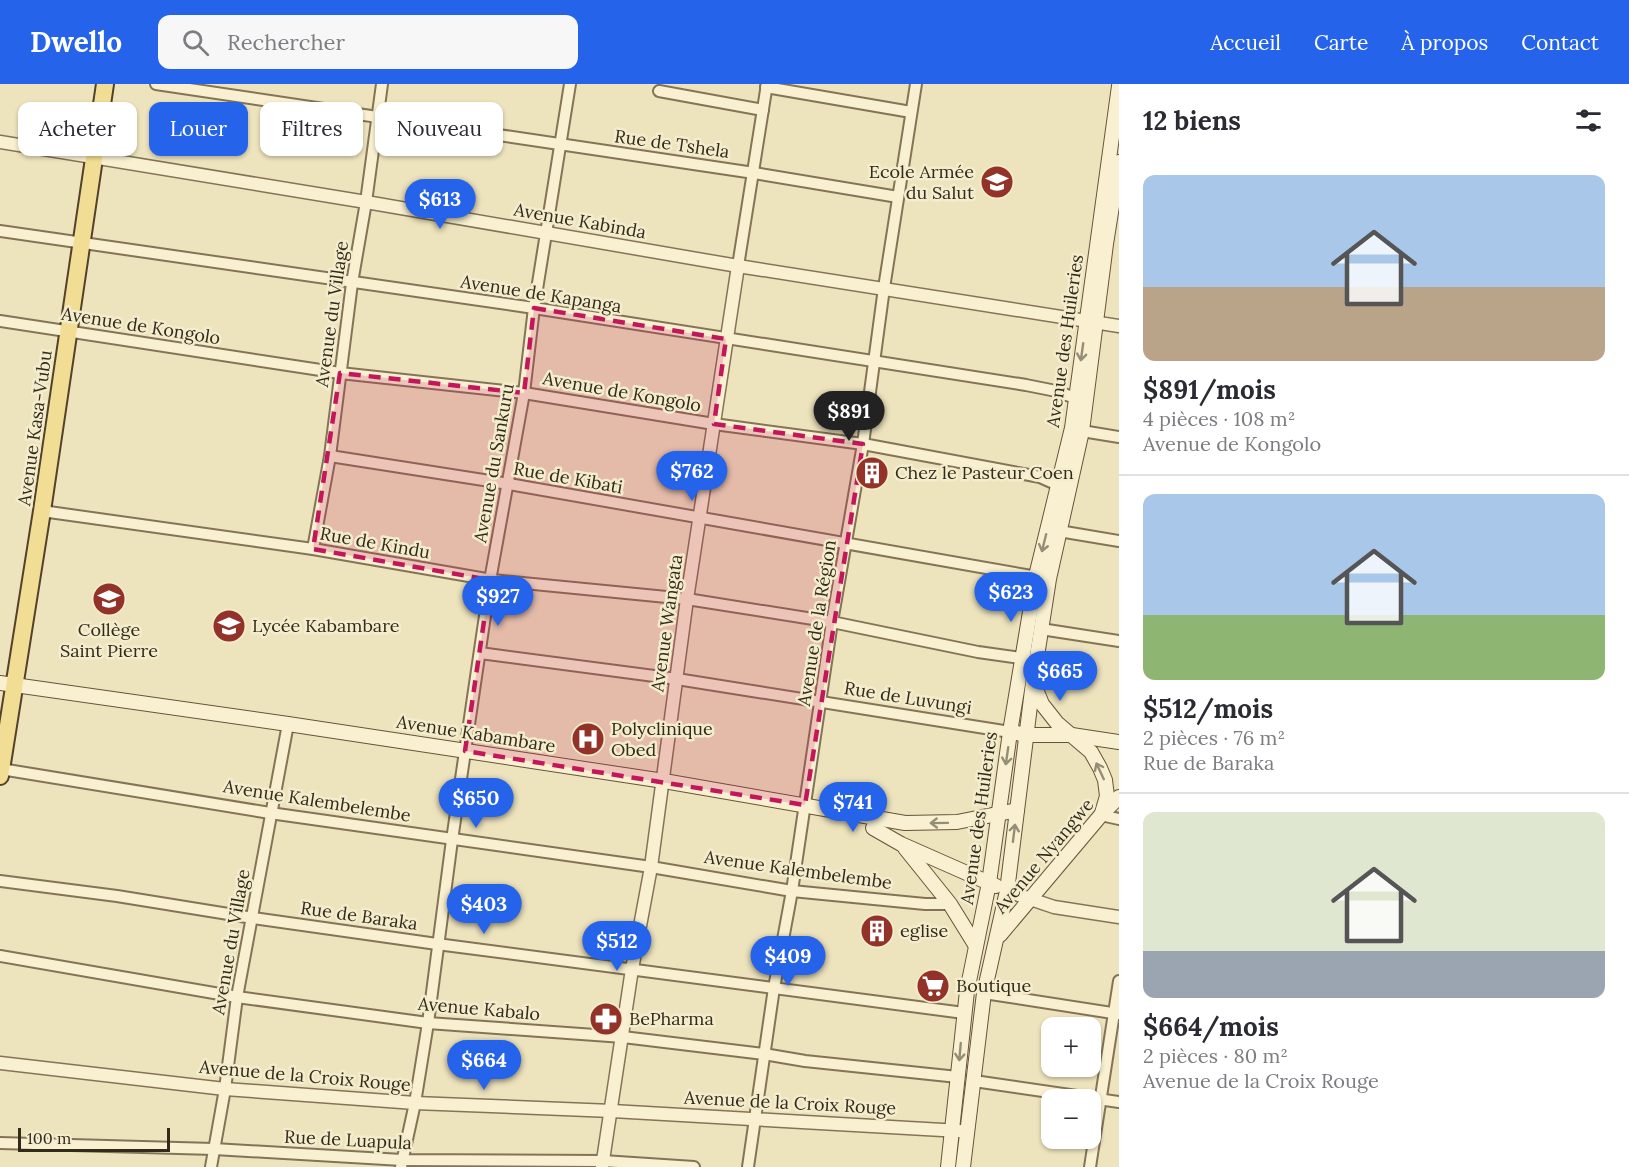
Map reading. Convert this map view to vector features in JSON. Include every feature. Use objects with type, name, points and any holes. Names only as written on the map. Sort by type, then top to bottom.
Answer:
[{"type":"main road","name":"Avenue Kasa-Vubu","points":[[1,773],[7,684],[42,511],[105,84]]},
{"type":"main road","name":"Avenue des Huileries","points":[[948,1167],[974,1081],[984,993],[1007,891],[1025,735],[1041,629],[1042,578],[1059,531],[1082,431],[1092,320],[1119,86]]},
{"type":"main road","name":"Avenue des Huileries","points":[[963,1167],[958,1077],[964,1012],[989,883],[1021,658],[1042,578],[1058,485],[1092,320],[1119,162]]},
{"type":"main road","points":[[1033,682],[1042,704],[1057,723],[1091,752],[1105,780],[1107,796],[1101,815]]},
{"type":"main road","name":"Avenue Kabambare","points":[[7,684],[664,781],[905,823],[942,824],[1017,810]]},
{"type":"main road","points":[[1010,732],[1025,735],[1072,735],[1119,742]]},
{"type":"main road","name":"Avenue Nyangwe","points":[[997,939],[1101,815],[1119,797]]},
{"type":"main road","points":[[873,828],[901,844],[1007,891]]},
{"type":"main road","points":[[901,844],[950,904],[976,946]]},
{"type":"street","name":"Rue de Tshela","points":[[156,84],[375,116]]},
{"type":"street","name":"Avenue du Village","points":[[380,102],[382,84]]},
{"type":"street","name":"Avenue du Sankuru","points":[[402,1163],[415,1103],[428,1023],[437,944],[490,580],[524,393],[534,308],[548,234],[570,84]]},
{"type":"street","name":"Avenue de la Région","points":[[748,1167],[774,988],[822,701],[832,622],[863,444],[873,362],[916,84]]},
{"type":"street","points":[[766,85],[911,112]]},
{"type":"street","name":"Avenue Wangata","points":[[603,1164],[632,969],[664,781],[687,598],[766,85]]},
{"type":"street","points":[[659,92],[763,110]]},
{"type":"street","name":"Rue de Tshela","points":[[503,136],[898,197]]},
{"type":"street","name":"Avenue du Village","points":[[313,549],[330,456],[352,283],[375,138]]},
{"type":"street","name":"Avenue Kabinda","points":[[0,142],[738,266],[1119,326]]},
{"type":"street","name":"Avenue de Kapanga","points":[[0,231],[534,308],[1026,385],[1075,398]]},
{"type":"street","name":"Avenue de Kongolo","points":[[0,321],[340,373],[524,393],[714,424],[863,444],[1040,477],[1058,485]]},
{"type":"street","points":[[1082,431],[1119,436]]},
{"type":"street","name":"Rue de Kibati","points":[[330,456],[509,484],[1042,578]]},
{"type":"street","name":"Rue de Kindu","points":[[42,511],[313,549],[490,580],[687,598],[832,622],[978,652],[1021,658]]},
{"type":"street","points":[[1059,531],[1119,541]]},
{"type":"street","points":[[1041,629],[1119,641]]},
{"type":"street","name":"Rue de Luvungi","points":[[480,654],[677,679],[1010,732]]},
{"type":"street","name":"Avenue du Village","points":[[211,1167],[225,1089],[237,997],[288,724]]},
{"type":"street","name":"Avenue Kalembelembe","points":[[1,773],[651,867],[792,891],[925,904],[950,904]]},
{"type":"street","points":[[847,813],[873,828]]},
{"type":"street","points":[[1101,815],[1119,819]]},
{"type":"street","name":"Rue de Baraka","points":[[0,881],[117,896],[437,944],[964,1012]]},
{"type":"street","points":[[1007,891],[1054,908],[1119,917]]},
{"type":"street","name":"Avenue Kabalo","points":[[0,956],[237,997],[428,1023],[623,1037],[805,1061],[958,1077]]},
{"type":"street","points":[[1101,1094],[1116,1014],[1119,981]]},
{"type":"street","points":[[984,993],[1116,1014]]},
{"type":"street","name":"Avenue de la Croix Rouge","points":[[0,1063],[225,1089],[415,1103],[612,1111],[960,1131]]},
{"type":"street","points":[[974,1081],[1041,1091]]},
{"type":"street","points":[[1101,1099],[1119,1102]]},
{"type":"street","name":"Rue de Luapula","points":[[0,1143],[214,1149],[402,1163],[694,1167]]},
{"type":"street","points":[[1090,1167],[1093,1149]]},
{"type":"highlighted area","points":[[534,308],[726,339],[714,424],[863,444],[805,805],[465,751],[490,580],[313,549],[340,373],[524,393]]},
{"type":"place","name":"Ecole Armée du Salut","points":[[997,182]]},
{"type":"place","name":"Chez le Pasteur Coen","points":[[872,473]]},
{"type":"place","name":"Collège Saint Pierre","points":[[109,599]]},
{"type":"place","name":"Lycée Kabambare","points":[[229,626]]},
{"type":"place","name":"Polyclinique Obed","points":[[588,739]]},
{"type":"place","name":"eglise","points":[[877,931]]},
{"type":"place","name":"Boutique","points":[[933,986]]},
{"type":"place","name":"BePharma","points":[[606,1019]]}]
